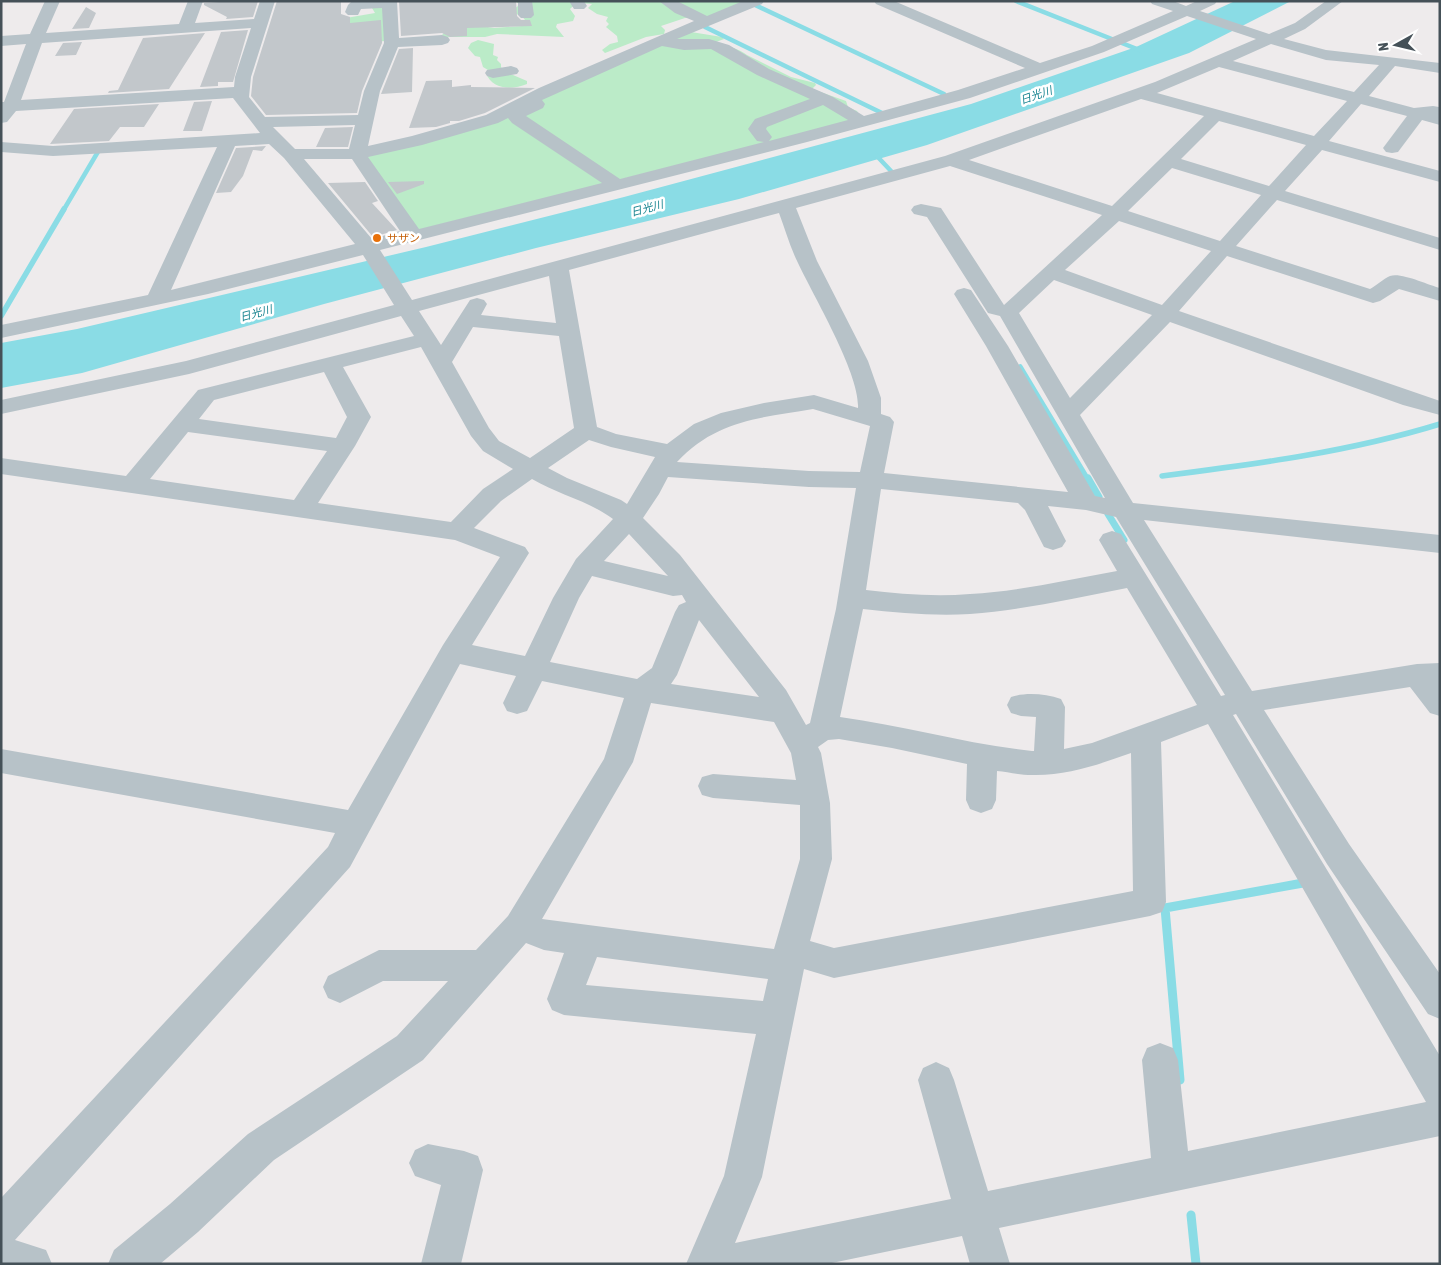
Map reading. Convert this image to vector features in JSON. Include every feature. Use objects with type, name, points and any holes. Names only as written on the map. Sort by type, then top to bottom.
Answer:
[{"type":"street","points":[[5,111],[53,1]]},
{"type":"street","points":[[185,28],[196,1]]},
{"type":"street","points":[[268,1],[243,77],[241,97],[273,138],[290,154],[369,248],[441,362],[479,430],[491,446],[558,484],[612,506],[628,519],[671,561],[776,698],[784,712],[812,736]]},
{"type":"street","points":[[666,1],[701,24],[818,93],[851,112],[871,120]]},
{"type":"street","points":[[506,122],[545,92],[756,1]]},
{"type":"street","points":[[881,1],[1040,69]]},
{"type":"street","points":[[1157,1],[1265,38],[1326,55],[1440,68]]},
{"type":"street","points":[[1,332],[156,300],[369,248],[412,234],[416,236],[606,184],[871,120],[964,94],[1098,49],[1210,1]]},
{"type":"street","points":[[1,406],[189,367],[952,160],[1142,94],[1265,38],[1300,26],[1336,1]]},
{"type":"street","points":[[354,12],[354,6],[390,2],[392,43],[372,92],[357,154],[412,234]]},
{"type":"street","points":[[1,41],[261,22]]},
{"type":"street","points":[[392,43],[442,40]]},
{"type":"street","points":[[665,41],[683,45],[709,43],[739,56],[763,73],[818,93]]},
{"type":"street","points":[[290,154],[357,154],[506,122],[516,117],[519,113],[559,93],[610,75],[624,65],[656,59],[680,49],[665,41]]},
{"type":"street","points":[[575,61],[597,70]]},
{"type":"street","points":[[1216,61],[1418,114],[1419,112],[1438,115]]},
{"type":"street","points":[[1068,414],[1166,313],[1391,61]]},
{"type":"street","points":[[493,72],[511,71]]},
{"type":"street","points":[[5,111],[80,100],[131,100],[240,92]]},
{"type":"street","points":[[763,137],[757,129],[761,124],[818,93]]},
{"type":"street","points":[[1142,94],[1440,177]]},
{"type":"street","points":[[1008,312],[1050,272],[1062,250],[1116,213],[1216,114]]},
{"type":"street","points":[[1392,148],[1418,114]]},
{"type":"street","points":[[260,122],[365,120]]},
{"type":"street","points":[[506,122],[551,148],[606,184]]},
{"type":"street","points":[[606,184],[615,172],[640,172],[668,161],[704,156],[745,141],[794,130],[801,138]]},
{"type":"street","points":[[1,146],[53,151],[178,142],[273,138]]},
{"type":"street","points":[[156,300],[226,150],[227,141]]},
{"type":"street","points":[[952,160],[1373,297],[1396,281],[1440,296]]},
{"type":"street","points":[[1168,161],[1440,244]]},
{"type":"street","points":[[899,174],[920,210],[919,218],[997,346],[1086,502]]},
{"type":"street","points":[[786,206],[807,261],[857,361],[870,398],[869,418]]},
{"type":"street","points":[[920,210],[934,212],[995,309],[1008,312],[1125,510],[1338,854],[1440,1003]]},
{"type":"street","points":[[558,266],[560,288],[586,431]]},
{"type":"street","points":[[1050,272],[1402,397],[1440,408]]},
{"type":"street","points":[[441,362],[488,286]]},
{"type":"street","points":[[467,320],[569,331]]},
{"type":"street","points":[[132,485],[206,395],[426,339]]},
{"type":"street","points":[[301,509],[343,446],[359,416],[330,363]]},
{"type":"street","points":[[517,703],[566,598],[585,565],[628,519],[647,494],[666,461],[680,444],[702,429],[729,418],[814,402],[882,422],[870,480],[852,598],[806,753],[813,794],[816,859],[776,1019],[743,1178],[706,1264]]},
{"type":"street","points":[[183,424],[343,446]]},
{"type":"street","points":[[586,431],[666,461],[748,482],[808,479],[870,480],[1086,502],[1125,510],[1440,544]]},
{"type":"street","points":[[461,532],[461,526],[492,494],[586,431]]},
{"type":"street","points":[[1,466],[461,532],[472,538],[516,553],[453,652],[339,856],[1,1228]]},
{"type":"street","points":[[1025,496],[1035,506],[1053,541]]},
{"type":"street","points":[[1112,540],[1440,1091]]},
{"type":"street","points":[[585,565],[673,587],[696,595]]},
{"type":"street","points":[[852,598],[883,602],[968,604],[1012,599],[1135,577]]},
{"type":"street","points":[[128,1264],[184,1218],[261,1147],[410,1048],[520,926],[618,762],[641,691],[663,675],[696,595]]},
{"type":"street","points":[[453,652],[641,691],[784,712]]},
{"type":"street","points":[[812,736],[839,728],[883,735],[982,756],[1032,763],[1058,762],[1094,754],[1235,703],[1246,703],[1428,674],[1440,705]]},
{"type":"street","points":[[1021,705],[1051,707],[1048,762]]},
{"type":"street","points":[[520,926],[544,935],[586,940],[834,963],[1150,902],[1146,735]]},
{"type":"street","points":[[981,800],[982,756]]},
{"type":"street","points":[[1,761],[356,824]]},
{"type":"street","points":[[713,786],[813,794]]},
{"type":"street","points":[[586,940],[564,999],[776,1019]]},
{"type":"street","points":[[340,987],[379,965],[484,966]]},
{"type":"street","points":[[1160,1060],[1171,1173]]},
{"type":"street","points":[[936,1080],[990,1264]]},
{"type":"street","points":[[728,1264],[1440,1118]]},
{"type":"street","points":[[428,1163],[464,1170],[441,1264]]},
{"type":"street","points":[[1,1256],[32,1264]]},
{"type":"green space","points":[[515,1],[746,1],[711,17],[685,18],[661,26],[665,30],[664,34],[646,37],[605,53],[602,50],[610,44],[618,42],[617,36],[606,27],[609,24],[606,21],[608,17],[597,14],[588,8],[592,4],[575,6],[570,9],[575,16],[573,21],[557,24],[556,27],[564,37],[497,34],[485,37],[444,37],[442,35],[444,33],[443,20],[494,28],[522,26],[525,20],[521,15],[514,14],[513,8],[519,4]]},
{"type":"green space","points":[[385,5],[384,41],[367,38],[346,18],[375,13],[372,8]]},
{"type":"green space","points":[[691,32],[722,37],[724,39],[716,42],[741,51],[791,77],[815,83],[816,85],[812,89],[846,101],[848,107],[857,111],[861,117],[854,121],[418,230],[362,155],[488,116],[570,84]]},
{"type":"green space","points":[[478,40],[494,44],[493,55],[498,57],[497,60],[506,75],[513,75],[527,81],[527,84],[509,88],[493,83],[486,73],[488,70],[483,67],[480,57],[475,56],[468,48],[471,43]]},
{"type":"water","name":"日光川","points":[[1235,1],[1291,1],[1189,53],[927,145],[739,199],[536,248],[324,304],[82,373],[1,388],[1,343],[77,329],[426,247],[624,197],[971,104],[1136,47]]},
{"type":"building","points":[[258,1],[253,17],[226,19],[227,17],[204,5],[204,3]]},
{"type":"building","points":[[277,1],[341,1],[341,14],[350,17],[350,23],[381,20],[382,43],[362,91],[357,113],[266,115],[251,96],[253,77]]},
{"type":"building","points":[[399,1],[516,1],[517,16],[521,20],[530,20],[532,26],[467,28],[467,36],[450,37],[442,33],[401,36]]},
{"type":"building","points":[[86,7],[96,13],[89,28],[72,29]]},
{"type":"building","points":[[248,30],[233,82],[218,82],[218,86],[200,87],[221,32]]},
{"type":"building","points":[[205,33],[169,89],[108,93],[109,91],[118,90],[143,38]]},
{"type":"building","points":[[82,42],[76,55],[55,56],[63,43]]},
{"type":"building","points":[[413,48],[412,92],[381,94],[399,49]]},
{"type":"building","points":[[452,80],[452,87],[471,85],[471,87],[535,88],[485,113],[459,121],[450,121],[450,123],[436,127],[409,128],[426,81]]},
{"type":"building","points":[[212,101],[202,131],[183,131],[194,102]]},
{"type":"building","points":[[159,104],[144,127],[120,127],[109,141],[50,144],[74,109]]},
{"type":"building","points":[[353,127],[348,147],[316,147],[325,128]]},
{"type":"building","points":[[266,146],[262,151],[253,150],[243,176],[231,192],[216,193],[236,148]]},
{"type":"building","points":[[424,181],[424,184],[397,194],[388,182]]},
{"type":"building","points":[[365,182],[378,201],[372,203],[397,230],[373,237],[328,183]]},
{"type":"waterway","points":[[1016,1],[1142,51]]},
{"type":"waterway","points":[[753,4],[944,94]]},
{"type":"waterway","points":[[705,27],[882,113]]},
{"type":"waterway","points":[[63,211],[99,150]]},
{"type":"waterway","points":[[874,153],[891,171]]},
{"type":"waterway","points":[[1,316],[64,209]]},
{"type":"waterway","points":[[1020,367],[1088,480]]},
{"type":"waterway","points":[[1162,476],[1267,462],[1337,450],[1440,424]]},
{"type":"waterway","points":[[1088,478],[1099,497]]},
{"type":"waterway","points":[[1108,514],[1124,540]]},
{"type":"waterway","points":[[1180,1080],[1165,908],[1303,883]]},
{"type":"waterway","points":[[1191,1215],[1196,1264]]},
{"type":"place","name":"サザン","points":[[377,238]]}]
